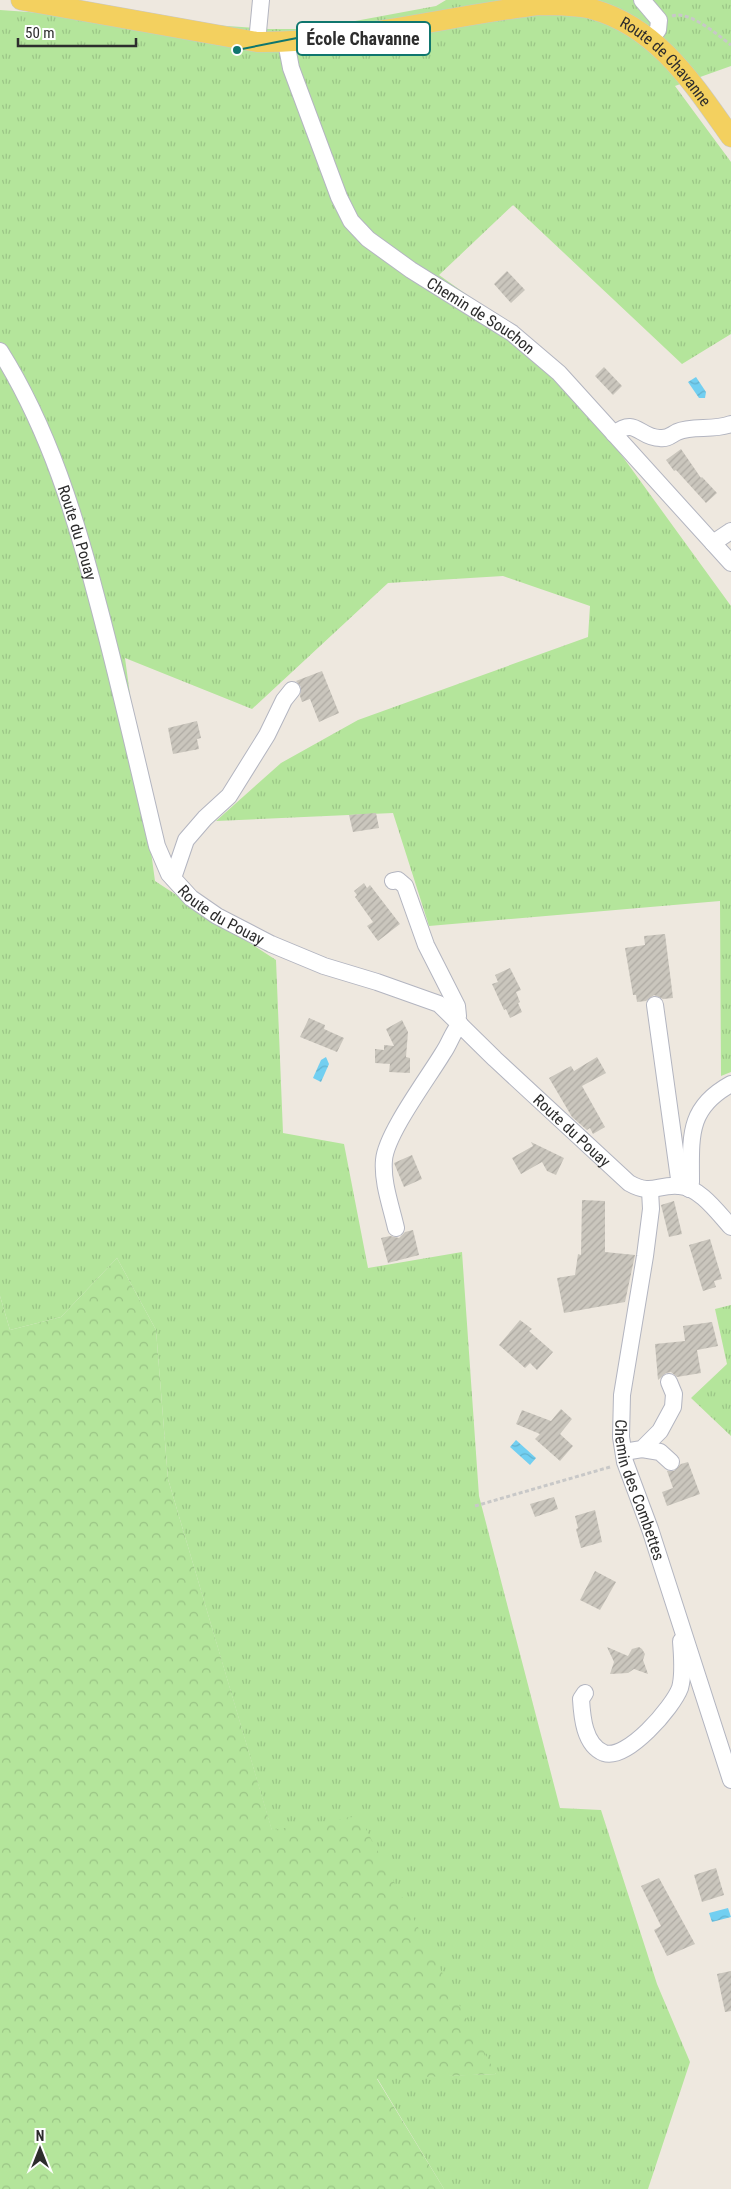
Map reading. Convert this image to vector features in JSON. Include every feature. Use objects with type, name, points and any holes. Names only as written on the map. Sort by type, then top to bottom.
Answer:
[{"type":"main road","name":"Route de Chavanne","points":[[22,0],[257,42],[286,42],[539,5],[567,5],[591,9],[613,16],[634,26],[650,38],[680,67],[731,136]]},
{"type":"street","points":[[257,42],[261,0]]},
{"type":"street","points":[[642,0],[660,20],[658,30],[650,38]]},
{"type":"street","name":"Chemin de Souchon","points":[[286,42],[291,68],[339,197],[351,221],[368,239],[411,270],[512,333],[559,373],[731,563]]},
{"type":"street","name":"Route du Pouay","points":[[0,351],[31,405],[60,474],[85,552],[112,655],[157,846],[169,874],[191,898],[217,916],[271,944],[324,966],[439,1004],[495,1059],[629,1183],[640,1190],[684,1187]]},
{"type":"street","points":[[614,434],[620,429],[634,427],[650,436],[667,438],[678,432],[717,428],[731,424]]},
{"type":"street","points":[[713,543],[731,531]]},
{"type":"street","points":[[173,878],[186,840],[205,818],[229,796],[267,736],[284,700],[292,690]]},
{"type":"street","points":[[393,881],[398,880],[405,886],[426,945],[457,1006],[458,1016],[458,1021],[445,1050],[396,1128],[386,1148],[384,1172],[396,1228]]},
{"type":"street","points":[[655,1004],[684,1187],[706,1201],[731,1227]]},
{"type":"street","points":[[684,1187],[691,1182],[691,1133],[696,1117],[706,1101],[731,1084]]},
{"type":"street","name":"Chemin des Combettes","points":[[650,1190],[651,1209],[645,1256],[622,1395],[620,1419],[625,1457],[731,1780]]},
{"type":"street","points":[[625,1457],[642,1449],[660,1431],[673,1407],[674,1394],[669,1382]]},
{"type":"street","points":[[642,1449],[660,1452],[672,1462]]},
{"type":"street","points":[[584,1693],[581,1699],[587,1734],[597,1747],[605,1753],[611,1753],[624,1748],[651,1729],[675,1697],[681,1679],[681,1640],[685,1636]]},
{"type":"path","points":[[660,20],[676,14],[697,21],[731,44]]},
{"type":"path","points":[[475,1506],[625,1457]]},
{"type":"green space","points":[[446,0],[731,0],[731,66],[675,86],[731,162],[731,334],[682,364],[513,205],[439,275],[546,351],[731,606],[731,1072],[721,1076],[720,901],[429,926],[393,813],[216,821],[281,763],[358,720],[588,637],[590,606],[503,576],[388,583],[252,709],[125,658],[155,881],[276,960],[283,1133],[344,1144],[368,1268],[462,1252],[479,1496],[560,1808],[601,1810],[657,1984],[690,2062],[648,2189],[444,2189],[377,2078],[496,2074],[272,1831],[168,1479],[156,1330],[117,1258],[61,1317],[10,1330],[0,1296],[0,10],[269,29],[312,29],[436,6]]},
{"type":"green space","points":[[117,1258],[156,1330],[168,1479],[272,1830],[359,1816],[496,2074],[377,2079],[444,2189],[0,2189],[0,1296],[10,1330],[61,1317]]},
{"type":"green space","points":[[731,1305],[731,1436],[691,1398],[727,1364],[715,1309]]},
{"type":"water","points":[[696,377],[706,392],[705,398],[699,398],[688,382]]},
{"type":"water","points":[[326,1057],[329,1064],[321,1082],[313,1078],[321,1060]]},
{"type":"water","points":[[516,1440],[536,1458],[530,1465],[510,1447]]},
{"type":"water","points":[[728,1908],[731,1917],[712,1922],[709,1913]]},
{"type":"building","points":[[507,271],[525,290],[511,303],[494,284]]},
{"type":"building","points":[[604,367],[622,386],[613,395],[595,376]]},
{"type":"building","points":[[681,449],[701,478],[717,493],[706,503],[676,470],[674,471],[666,460]]},
{"type":"building","points":[[322,671],[339,713],[319,722],[310,699],[302,702],[300,696],[301,687],[296,681]]},
{"type":"building","points":[[197,721],[201,738],[197,739],[199,749],[173,754],[168,728]]},
{"type":"building","points":[[376,813],[379,828],[353,832],[349,815]]},
{"type":"building","points":[[364,883],[367,888],[370,885],[400,924],[378,941],[367,926],[373,922],[355,897],[357,895],[354,891]]},
{"type":"building","points":[[665,934],[673,998],[663,999],[654,995],[646,1001],[637,1002],[636,995],[633,995],[625,948],[645,945],[644,936]]},
{"type":"building","points":[[510,968],[521,990],[516,992],[522,1012],[510,1018],[506,1009],[504,1010],[492,984],[498,982],[495,975]]},
{"type":"building","points":[[309,1018],[325,1025],[324,1029],[344,1038],[337,1052],[300,1037]]},
{"type":"building","points":[[402,1020],[408,1032],[406,1057],[410,1058],[410,1073],[389,1072],[390,1064],[375,1063],[375,1049],[384,1050],[384,1045],[394,1046],[386,1029]]},
{"type":"building","points":[[597,1057],[606,1073],[582,1086],[605,1127],[593,1134],[590,1128],[587,1130],[572,1117],[549,1078],[571,1066],[574,1071]]},
{"type":"building","points":[[531,1142],[564,1158],[556,1175],[547,1171],[542,1162],[521,1174],[512,1158],[533,1146]]},
{"type":"building","points":[[412,1155],[422,1179],[404,1187],[394,1163]]},
{"type":"building","points":[[582,1200],[605,1201],[605,1252],[635,1255],[625,1302],[564,1313],[557,1278],[575,1275],[578,1254],[581,1255]]},
{"type":"building","points":[[674,1201],[682,1234],[669,1237],[661,1205]]},
{"type":"building","points":[[413,1230],[419,1255],[388,1263],[381,1238],[390,1236],[399,1238],[405,1232]]},
{"type":"building","points":[[710,1239],[722,1279],[714,1281],[716,1287],[703,1291],[689,1245]]},
{"type":"building","points":[[520,1320],[532,1329],[529,1331],[553,1352],[537,1370],[530,1363],[525,1368],[499,1345]]},
{"type":"building","points":[[712,1322],[718,1346],[697,1350],[701,1373],[677,1377],[671,1372],[666,1373],[658,1380],[655,1344],[685,1341],[683,1326]]},
{"type":"building","points":[[561,1409],[572,1419],[560,1434],[573,1446],[560,1461],[535,1439],[540,1434],[516,1424],[522,1410],[551,1421]]},
{"type":"building","points":[[688,1462],[700,1494],[667,1506],[662,1492],[673,1488],[667,1471],[674,1471],[681,1464]]},
{"type":"building","points":[[554,1497],[558,1509],[535,1517],[530,1504]]},
{"type":"building","points":[[595,1510],[602,1542],[581,1548],[575,1516]]},
{"type":"building","points":[[595,1571],[616,1582],[600,1610],[580,1600]]},
{"type":"building","points":[[607,1647],[628,1656],[632,1649],[639,1647],[645,1654],[643,1660],[648,1674],[634,1669],[628,1673],[610,1674],[614,1662]]},
{"type":"building","points":[[716,1868],[724,1895],[702,1902],[694,1875]]},
{"type":"building","points":[[659,1878],[695,1944],[667,1956],[654,1930],[661,1926],[641,1886]]},
{"type":"building","points":[[731,1971],[731,2011],[725,2012],[717,1974]]},
{"type":"place","name":"École Chavanne","points":[[237,50]]}]
